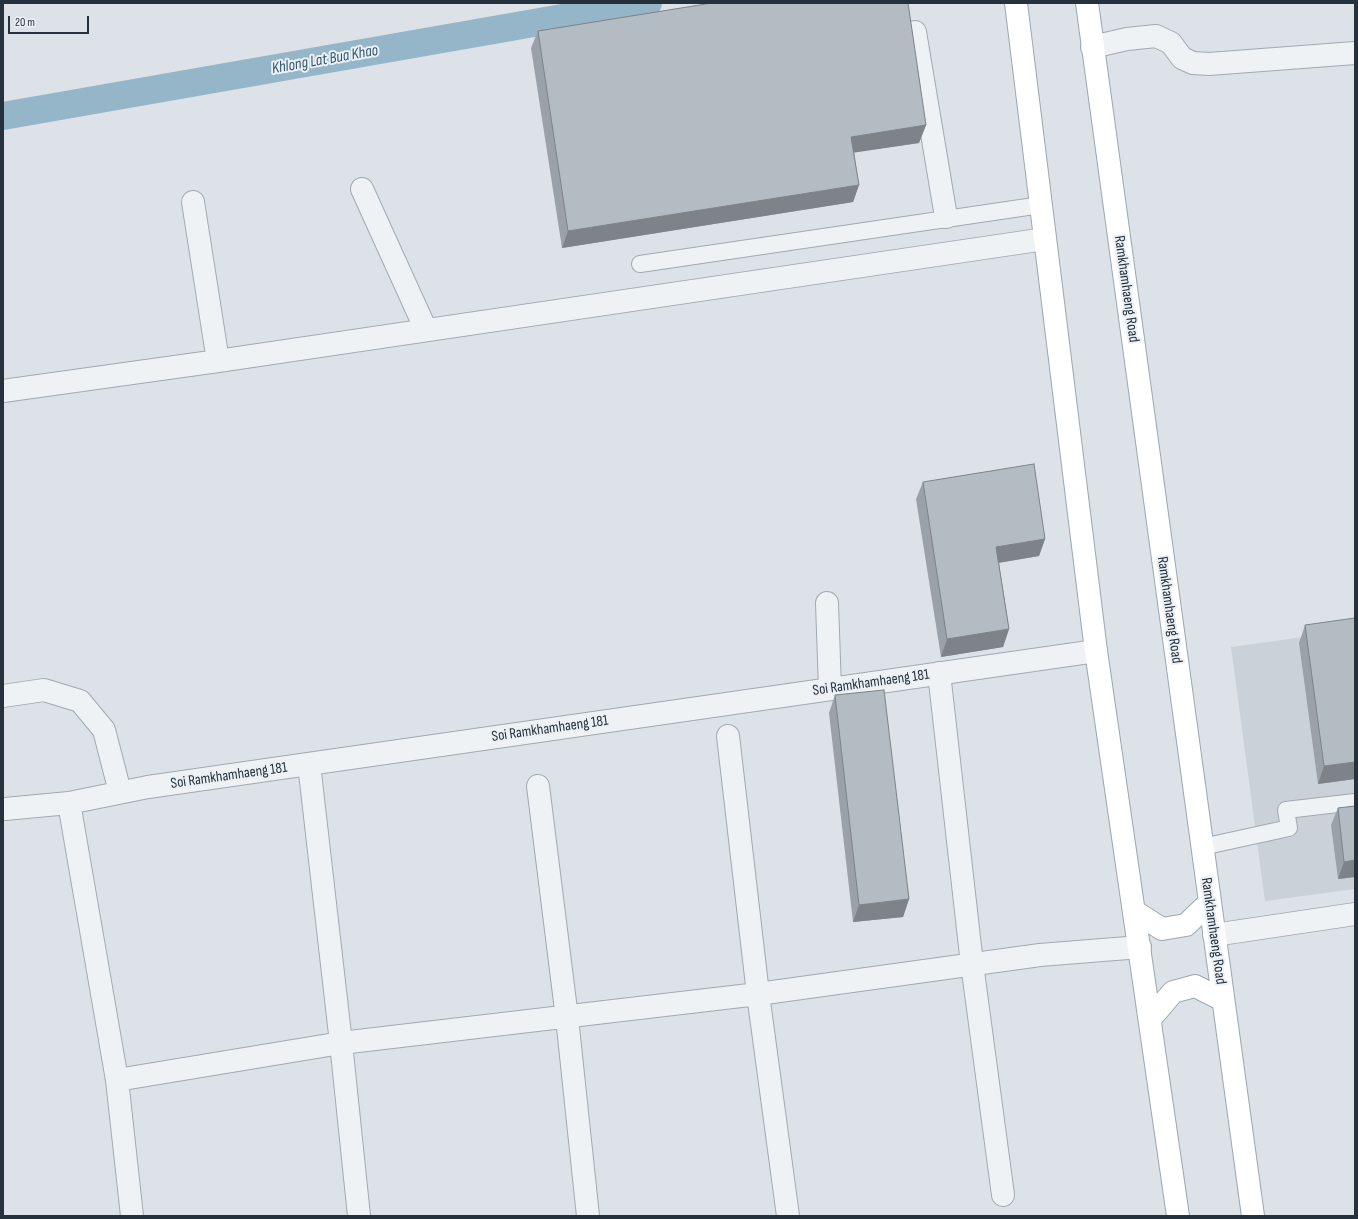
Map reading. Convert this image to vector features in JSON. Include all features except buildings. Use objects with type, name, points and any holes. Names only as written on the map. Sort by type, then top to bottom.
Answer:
[{"type":"main road","name":"Ramkhamhaeng Road","points":[[1087,5],[1253,1216]]},
{"type":"main road","points":[[1017,6],[1096,651],[1178,1216]]},
{"type":"main road","points":[[1134,911],[1162,929],[1186,925],[1209,903]]},
{"type":"main road","points":[[1150,1019],[1173,992],[1195,986],[1223,1000]]},
{"type":"street","points":[[915,32],[946,217]]},
{"type":"street","points":[[1092,47],[1127,39],[1156,36],[1171,43],[1182,58],[1193,63],[1209,64],[1355,53]]},
{"type":"street","points":[[362,189],[426,330]]},
{"type":"street","points":[[193,202],[218,361]]},
{"type":"street","points":[[3,391],[218,361],[1045,239]]},
{"type":"street","points":[[827,603],[830,689]]},
{"type":"street","name":"Soi Ramkhamhaeng 181","points":[[5,810],[69,803],[120,792],[309,764],[1096,651]]},
{"type":"street","points":[[939,673],[972,964],[1003,1195]]},
{"type":"street","points":[[3,696],[44,690],[80,701],[104,730],[120,792]]},
{"type":"street","points":[[728,736],[758,994],[788,1216]]},
{"type":"street","points":[[309,764],[359,1216]]},
{"type":"street","points":[[538,786],[567,1018],[588,1216]]},
{"type":"street","points":[[69,803],[117,1080],[132,1216]]},
{"type":"street","points":[[1214,935],[1355,914]]},
{"type":"street","points":[[117,1080],[341,1043],[567,1018],[758,994],[1040,955],[1140,947]]},
{"type":"lane","points":[[640,264],[946,217],[1041,205]]},
{"type":"lane","points":[[1202,847],[1289,828],[1286,810],[1355,802]]},
{"type":"shaded area","points":[[1355,630],[1355,889],[1265,901],[1231,647]]},
{"type":"waterway","name":"Khlong Lat Bua Khao","points":[[3,116],[648,3]]}]
